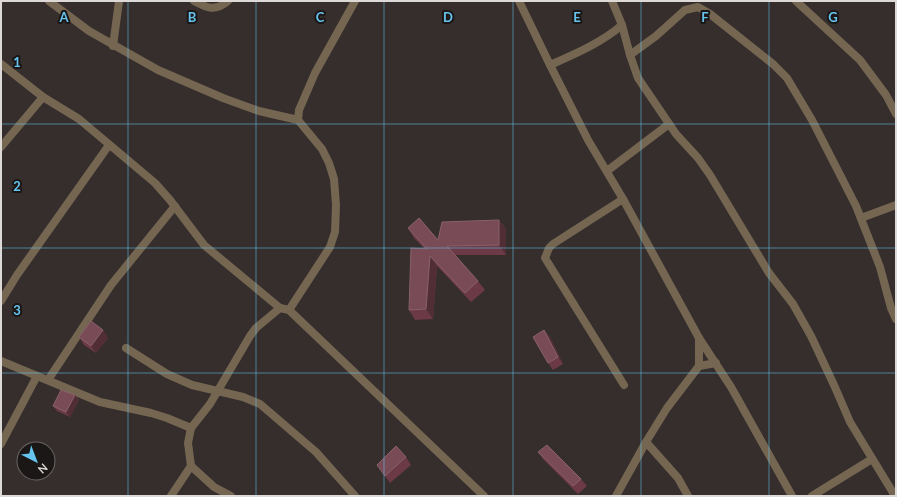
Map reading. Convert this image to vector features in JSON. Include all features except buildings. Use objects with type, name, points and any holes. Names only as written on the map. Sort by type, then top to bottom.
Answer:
[{"type":"street","points":[[49,1],[89,31],[113,46],[158,70],[223,98],[259,111],[298,120],[322,149],[329,163],[334,180],[336,205],[335,232],[330,247],[289,310]]},
{"type":"street","points":[[113,46],[119,1]]},
{"type":"street","points":[[194,1],[202,6],[214,9],[222,6],[228,1]]},
{"type":"street","points":[[298,120],[299,110],[315,73],[356,1]]},
{"type":"street","points":[[519,1],[588,140],[607,170],[699,338],[735,393],[792,496]]},
{"type":"street","points":[[612,1],[622,25],[630,56],[638,78],[669,124],[710,175],[769,273],[793,304],[811,336],[850,422],[895,496]]},
{"type":"street","points":[[796,1],[860,60],[886,96],[896,114]]},
{"type":"street","points":[[630,56],[656,36],[685,10],[692,7],[698,7],[710,14],[773,64],[787,78],[812,120],[861,218],[880,267],[891,308],[896,319]]},
{"type":"street","points":[[550,65],[586,49],[622,25]]},
{"type":"street","points":[[1,64],[43,97],[79,119],[108,145],[155,183],[175,206],[204,245],[280,308],[289,310],[484,496]]},
{"type":"street","points":[[1,147],[43,97]]},
{"type":"street","points":[[607,170],[669,124]]},
{"type":"street","points":[[1,301],[17,275],[108,145]]},
{"type":"street","points":[[623,199],[553,244],[549,248],[545,258],[624,385]]},
{"type":"street","points":[[861,218],[896,204]]},
{"type":"street","points":[[48,380],[111,285],[175,206]]},
{"type":"street","points":[[231,496],[214,487],[191,466],[188,442],[191,428],[210,404],[250,336],[256,328],[280,308]]},
{"type":"street","points":[[616,496],[667,408],[699,366],[699,338]]},
{"type":"street","points":[[126,348],[179,380],[206,390],[218,391],[243,397],[255,402],[269,411],[316,452],[355,496]]},
{"type":"street","points":[[1,361],[100,402],[172,420],[191,428]]},
{"type":"street","points":[[699,366],[716,363]]},
{"type":"street","points":[[1,444],[37,376]]},
{"type":"street","points":[[646,442],[678,478],[688,496]]},
{"type":"street","points":[[812,496],[872,460]]},
{"type":"street","points":[[171,496],[191,466]]}]
